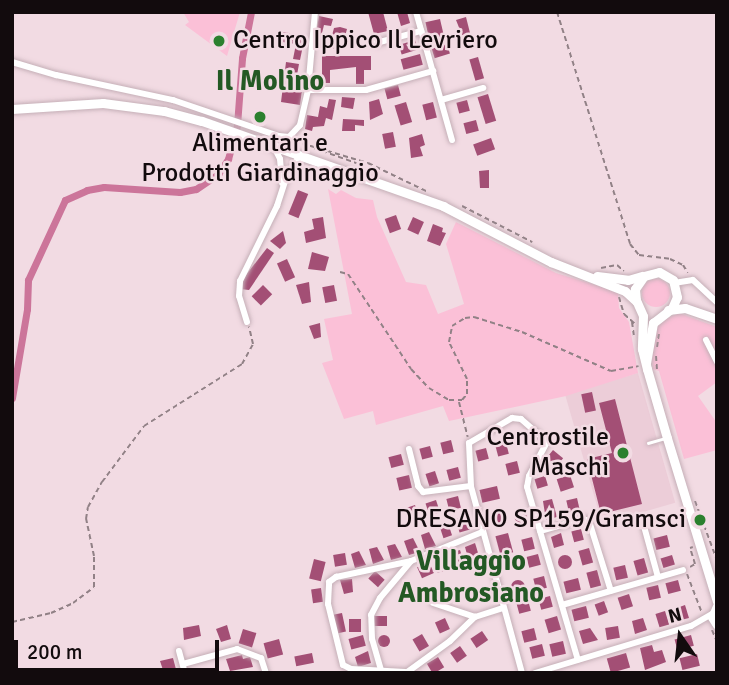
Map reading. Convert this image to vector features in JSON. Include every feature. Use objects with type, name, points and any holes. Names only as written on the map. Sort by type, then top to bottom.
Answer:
[{"type":"street","points":[[12,62],[56,75],[154,95],[279,136],[294,134],[300,128],[308,90],[315,12]]},
{"type":"street","points":[[416,12],[452,140]]},
{"type":"street","points":[[376,43],[421,31]]},
{"type":"street","points":[[308,90],[366,90],[433,71]]},
{"type":"street","points":[[441,100],[483,88]]},
{"type":"street","points":[[12,109],[103,103],[164,111],[216,125],[450,209],[551,262],[630,294],[652,314],[683,308],[717,319]]},
{"type":"street","points":[[271,145],[281,165],[282,188]]},
{"type":"street","points":[[247,322],[239,296],[239,283],[268,228],[291,167],[298,160],[309,158]]},
{"type":"street","points":[[281,165],[291,167]]},
{"type":"street","points":[[585,275],[628,280],[662,273],[678,284],[682,300],[704,314]]},
{"type":"street","points":[[647,274],[636,286],[643,365],[667,438],[714,614]]},
{"type":"street","points":[[678,284],[693,281],[717,302]]},
{"type":"street","points":[[643,365],[652,326],[676,299],[678,284]]},
{"type":"street","points":[[706,340],[717,362]]},
{"type":"street","points":[[522,673],[471,486],[469,443],[506,421],[521,419],[547,442],[527,481],[578,660]]},
{"type":"street","points":[[409,449],[418,486],[423,492],[471,486]]},
{"type":"street","points":[[642,519],[658,577]]},
{"type":"street","points":[[540,531],[587,520],[611,591]]},
{"type":"street","points":[[482,532],[411,561],[330,580],[328,602],[342,663],[351,669],[405,672],[450,641],[475,617],[503,608]]},
{"type":"street","points":[[381,670],[370,630],[371,615],[380,598],[411,561]]},
{"type":"street","points":[[562,605],[685,570]]},
{"type":"street","points":[[433,603],[475,617]]},
{"type":"street","points":[[535,673],[691,626],[714,614]]},
{"type":"street","points":[[691,626],[714,614]]},
{"type":"street","points":[[183,664],[237,649],[261,658],[266,673]]},
{"type":"street","points":[[179,651],[185,673]]},
{"type":"lane","points":[[648,443],[667,438]]},
{"type":"path","points":[[557,12],[629,244],[639,255],[670,259],[683,265],[688,271],[678,284]]},
{"type":"path","points":[[314,147],[356,163]]},
{"type":"path","points":[[316,170],[349,184]]},
{"type":"path","points":[[340,272],[348,274],[419,377],[449,400],[459,401],[467,394],[469,386],[449,342],[449,334],[456,321],[465,318],[484,320],[538,337],[611,371],[643,365]]},
{"type":"path","points":[[619,292],[621,310],[632,323],[642,327]]},
{"type":"path","points":[[12,622],[51,613],[73,603],[94,587],[94,556],[86,519],[88,507],[102,482],[144,426],[242,364],[253,344],[247,322]]},
{"type":"path","points":[[632,323],[634,340]]},
{"type":"path","points":[[654,329],[660,337],[656,354],[657,373]]},
{"type":"path","points":[[459,401],[469,443]]},
{"type":"path","points":[[691,492],[717,560]]},
{"type":"path","points":[[694,547],[690,548],[695,564],[685,570],[714,614]]},
{"type":"path","points":[[715,636],[717,642]]},
{"type":"shaded area","name":"Centro Ippico Il Levriero","points":[[183,12],[240,12],[227,56],[185,25],[189,22]]},
{"type":"shaded area","points":[[328,189],[336,194],[341,190],[356,198],[373,200],[377,217],[406,282],[426,285],[438,314],[464,304],[446,244],[456,222],[556,273],[618,292],[619,308],[629,322],[638,373],[566,396],[449,421],[443,406],[376,425],[373,411],[344,419],[322,363],[333,360],[324,319],[352,314]]},
{"type":"shaded area","points":[[656,279],[666,283],[670,293],[666,303],[656,307],[646,303],[642,293],[646,283]]},
{"type":"shaded area","points":[[679,313],[717,327],[717,382],[698,396],[717,423],[717,450],[684,459],[659,371],[653,369],[652,360],[657,323]]},
{"type":"shaded area","points":[[638,373],[675,503],[602,524],[565,394]]},
{"type":"building","points":[[368,12],[383,12],[388,31],[374,34]]},
{"type":"building","points":[[397,12],[407,12],[410,23],[401,26]]},
{"type":"building","points":[[319,16],[333,19],[331,26],[324,25],[322,33],[326,34],[323,49],[314,46]]},
{"type":"building","points":[[466,17],[470,33],[462,35],[456,20]]},
{"type":"building","points":[[440,19],[444,37],[429,40],[425,22]]},
{"type":"building","points":[[334,28],[347,29],[344,40],[338,39],[336,49],[329,47]]},
{"type":"building","points":[[278,31],[305,36],[300,60],[293,59],[296,44],[276,41]]},
{"type":"building","points":[[415,40],[418,50],[402,55],[399,45]]},
{"type":"building","points":[[447,44],[450,54],[435,58],[432,49]]},
{"type":"building","points":[[420,54],[423,65],[404,70],[401,59]]},
{"type":"building","points":[[322,56],[371,56],[371,70],[364,70],[364,84],[356,84],[356,67],[330,70],[330,83],[322,83]]},
{"type":"building","points":[[478,57],[484,78],[475,81],[469,59]]},
{"type":"building","points":[[286,62],[299,64],[297,75],[304,76],[300,105],[281,102]]},
{"type":"building","points":[[398,85],[401,96],[387,99],[384,89]]},
{"type":"building","points":[[488,94],[496,121],[486,124],[477,97]]},
{"type":"building","points":[[342,97],[355,98],[353,109],[341,107]]},
{"type":"building","points":[[329,99],[336,100],[332,120],[326,118],[324,126],[313,127],[312,131],[305,129],[307,115],[318,117],[320,106],[327,108]]},
{"type":"building","points":[[379,99],[383,114],[370,120],[369,102]]},
{"type":"building","points":[[467,100],[470,111],[459,113],[456,103]]},
{"type":"building","points":[[406,102],[412,122],[401,126],[395,106]]},
{"type":"building","points":[[433,102],[437,118],[426,120],[422,105]]},
{"type":"building","points":[[343,119],[364,120],[364,126],[355,125],[355,131],[342,131]]},
{"type":"building","points":[[476,120],[479,131],[466,134],[463,123]]},
{"type":"building","points":[[393,132],[396,147],[385,149],[382,134]]},
{"type":"building","points":[[422,134],[425,145],[420,147],[423,156],[411,158],[409,138]]},
{"type":"building","points":[[491,138],[495,149],[477,156],[473,144]]},
{"type":"building","points":[[489,170],[489,188],[480,188],[479,171]]},
{"type":"building","points":[[298,190],[308,194],[298,218],[288,214]]},
{"type":"building","points":[[396,215],[401,229],[390,233],[385,219]]},
{"type":"building","points":[[323,217],[326,238],[306,243],[304,232],[314,229],[312,219]]},
{"type":"building","points":[[413,217],[424,222],[418,235],[407,230]]},
{"type":"building","points":[[433,224],[443,228],[442,232],[446,233],[440,246],[427,241]]},
{"type":"building","points":[[283,231],[286,243],[280,249],[270,241]]},
{"type":"building","points":[[267,248],[274,253],[249,290],[240,289],[242,280]]},
{"type":"building","points":[[312,252],[329,257],[325,271],[308,269]]},
{"type":"building","points":[[287,259],[295,277],[285,282],[277,263]]},
{"type":"building","points":[[309,282],[311,302],[302,304],[296,285]]},
{"type":"building","points":[[263,285],[272,294],[261,306],[252,296]]},
{"type":"building","points":[[334,285],[337,301],[325,303],[322,287]]},
{"type":"building","points":[[320,323],[321,337],[314,339],[309,326]]},
{"type":"building","points":[[592,392],[596,411],[585,413],[581,394]]},
{"type":"building","points":[[615,399],[642,504],[601,514],[587,459],[612,453],[599,403]]},
{"type":"building","points":[[451,440],[454,452],[443,454],[440,443]]},
{"type":"building","points":[[506,443],[509,454],[498,456],[495,446]]},
{"type":"building","points":[[430,446],[433,457],[422,459],[419,449]]},
{"type":"building","points":[[486,448],[489,459],[478,461],[475,451]]},
{"type":"building","points":[[553,450],[563,458],[556,467],[546,459]]},
{"type":"building","points":[[401,454],[404,465],[391,468],[388,457]]},
{"type":"building","points":[[517,461],[520,473],[508,476],[505,464]]},
{"type":"building","points":[[458,467],[461,478],[449,481],[446,470]]},
{"type":"building","points":[[435,471],[439,483],[430,486],[425,474]]},
{"type":"building","points":[[409,475],[412,488],[399,491],[396,478]]},
{"type":"building","points":[[570,475],[574,487],[561,492],[557,479]]},
{"type":"building","points":[[545,476],[548,486],[537,489],[534,479]]},
{"type":"building","points":[[497,486],[500,499],[482,503],[479,490]]},
{"type":"building","points":[[458,496],[461,508],[449,511],[446,499]]},
{"type":"building","points":[[577,498],[580,511],[569,513],[566,500]]},
{"type":"building","points":[[552,499],[557,517],[546,520],[543,501]]},
{"type":"building","points":[[436,500],[440,512],[430,516],[426,503]]},
{"type":"building","points":[[415,505],[419,517],[409,521],[405,508]]},
{"type":"building","points":[[502,509],[506,520],[495,524],[491,513]]},
{"type":"building","points":[[526,514],[529,525],[517,528],[514,517]]},
{"type":"building","points":[[660,514],[663,525],[652,527],[649,517]]},
{"type":"building","points":[[466,516],[470,529],[460,533],[455,519]]},
{"type":"building","points":[[448,523],[452,535],[443,538],[439,526]]},
{"type":"building","points":[[581,529],[584,540],[574,542],[571,532]]},
{"type":"building","points":[[429,532],[436,546],[425,549],[421,535]]},
{"type":"building","points":[[508,533],[513,552],[501,556],[495,536]]},
{"type":"building","points":[[561,533],[564,545],[554,548],[551,537]]},
{"type":"building","points":[[667,535],[670,547],[656,550],[653,538]]},
{"type":"building","points":[[532,537],[535,549],[524,551],[521,540]]},
{"type":"building","points":[[413,538],[420,552],[409,555],[404,541]]},
{"type":"building","points":[[475,543],[479,556],[468,558],[465,547]]},
{"type":"building","points":[[395,544],[402,557],[391,560],[387,546]]},
{"type":"building","points":[[377,547],[384,560],[373,564],[369,549]]},
{"type":"building","points":[[589,548],[593,562],[583,565],[578,551]]},
{"type":"building","points":[[460,550],[464,563],[452,567],[448,554]]},
{"type":"building","points":[[359,551],[366,565],[355,568],[351,554]]},
{"type":"building","points":[[345,553],[347,565],[335,567],[333,555]]},
{"type":"building","points":[[538,554],[541,565],[529,568],[526,557]]},
{"type":"building","points":[[445,555],[449,569],[438,573],[433,558]]},
{"type":"building","points":[[565,555],[570,557],[570,567],[565,569],[560,567],[558,562],[560,557]]},
{"type":"building","points":[[672,555],[675,565],[663,568],[661,559]]},
{"type":"building","points":[[644,558],[648,572],[638,575],[633,561]]},
{"type":"building","points":[[314,559],[326,562],[321,581],[309,578]]},
{"type":"building","points":[[429,562],[434,573],[422,578],[417,567]]},
{"type":"building","points":[[625,565],[628,578],[616,580],[613,568]]},
{"type":"building","points":[[597,570],[601,585],[591,588],[586,573]]},
{"type":"building","points":[[375,571],[385,580],[378,587],[368,578]]},
{"type":"building","points":[[544,576],[547,588],[536,590],[533,579]]},
{"type":"building","points":[[578,578],[581,590],[566,593],[563,582]]},
{"type":"building","points":[[352,579],[353,592],[344,594],[340,580]]},
{"type":"building","points":[[518,580],[523,582],[523,592],[518,594],[513,592],[511,587],[513,582]]},
{"type":"building","points":[[678,580],[681,591],[668,594],[665,583]]},
{"type":"building","points":[[658,585],[661,598],[649,600],[646,588]]},
{"type":"building","points":[[321,588],[323,602],[313,603],[311,589]]},
{"type":"building","points":[[491,589],[494,599],[481,603],[478,593]]},
{"type":"building","points":[[629,594],[633,606],[622,610],[618,598]]},
{"type":"building","points":[[550,596],[553,607],[541,610],[538,599]]},
{"type":"building","points":[[528,600],[531,611],[519,614],[516,603]]},
{"type":"building","points":[[604,601],[608,612],[599,616],[595,604]]},
{"type":"building","points":[[685,605],[689,618],[677,621],[674,609]]},
{"type":"building","points":[[586,606],[589,618],[574,621],[571,610]]},
{"type":"building","points":[[665,611],[669,624],[660,627],[655,614]]},
{"type":"building","points":[[342,613],[346,632],[337,633],[333,615]]},
{"type":"building","points":[[374,616],[387,616],[387,626],[374,626]]},
{"type":"building","points":[[557,616],[561,629],[549,633],[545,620]]},
{"type":"building","points":[[445,618],[450,629],[440,633],[435,622]]},
{"type":"building","points":[[643,618],[647,630],[635,634],[632,621]]},
{"type":"building","points":[[349,619],[361,619],[361,632],[349,632]]},
{"type":"building","points":[[199,625],[201,636],[184,640],[183,628]]},
{"type":"building","points":[[227,625],[231,639],[221,642],[216,629]]},
{"type":"building","points":[[618,626],[620,638],[607,640],[605,628]]},
{"type":"building","points":[[534,628],[537,640],[524,643],[521,631]]},
{"type":"building","points":[[590,628],[598,640],[583,644],[579,631]]},
{"type":"building","points":[[243,629],[256,633],[252,647],[239,643]]},
{"type":"building","points":[[482,631],[488,640],[477,648],[470,639]]},
{"type":"building","points":[[422,634],[429,646],[419,652],[412,640]]},
{"type":"building","points":[[363,635],[366,646],[351,650],[349,639]]},
{"type":"building","points":[[691,635],[694,646],[677,650],[675,639]]},
{"type":"building","points":[[379,636],[389,636],[389,646],[379,646]]},
{"type":"building","points":[[279,639],[283,654],[268,659],[264,643]]},
{"type":"building","points":[[563,641],[566,654],[552,657],[549,644]]},
{"type":"building","points":[[542,644],[545,656],[532,659],[529,647]]},
{"type":"building","points":[[652,645],[654,652],[662,650],[666,662],[645,670],[640,648]]},
{"type":"building","points":[[460,646],[467,656],[457,663],[450,653]]},
{"type":"building","points":[[368,651],[371,663],[358,667],[355,657]]},
{"type":"building","points":[[312,653],[314,663],[296,666],[294,656]]},
{"type":"building","points":[[626,653],[630,667],[611,673],[607,659]]},
{"type":"building","points":[[697,654],[700,666],[682,670],[680,658]]},
{"type":"building","points":[[242,655],[243,659],[250,657],[253,667],[230,671],[226,659]]},
{"type":"building","points":[[438,657],[444,667],[432,673],[427,664]]},
{"type":"building","points":[[173,658],[177,673],[164,673],[160,661]]},
{"type":"waterway","points":[[12,398],[27,309],[28,280],[65,200],[87,190],[104,187],[180,192],[196,189],[218,174],[228,159],[237,125],[242,58],[251,12]]},
{"type":"place","name":"Centro Ippico Il Levriero","points":[[219,41]]},
{"type":"place","name":"Alimentari e Prodotti Giardinaggio","points":[[260,117]]},
{"type":"place","name":"Centrostile Maschi","points":[[623,453]]},
{"type":"place","name":"DRESANO SP159/Gramsci","points":[[700,520]]},
{"type":"district","name":"Il Molino","points":[[270,81]]},
{"type":"district","name":"Villaggio Ambrosiano","points":[[471,577]]}]
